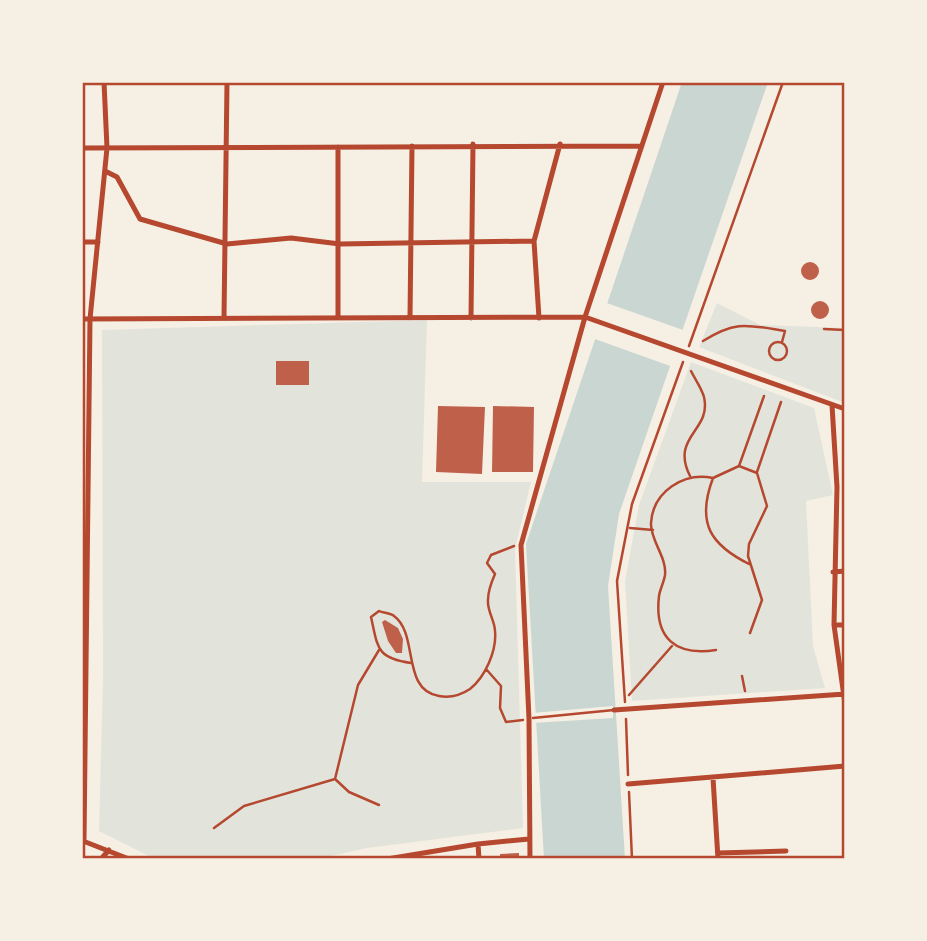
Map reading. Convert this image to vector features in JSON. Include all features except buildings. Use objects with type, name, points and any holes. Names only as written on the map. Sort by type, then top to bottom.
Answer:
[{"type":"street","points":[[224,318],[227,82]]},
{"type":"street","points":[[530,859],[531,719],[521,545],[585,317],[663,82]]},
{"type":"street","points":[[104,83],[107,148],[90,319],[83,841],[129,859]]},
{"type":"street","points":[[82,148],[473,144],[642,146]]},
{"type":"street","points":[[471,318],[474,242],[473,144]]},
{"type":"street","points":[[539,317],[534,241],[560,144]]},
{"type":"street","points":[[410,318],[413,243],[412,145]]},
{"type":"street","points":[[338,147],[338,318]]},
{"type":"street","points":[[105,171],[117,177],[140,219],[227,244],[291,238],[340,244],[534,241]]},
{"type":"street","points":[[82,242],[98,242]]},
{"type":"street","points":[[82,319],[585,317],[845,409]]},
{"type":"street","points":[[832,405],[837,486],[833,572],[834,625],[845,704]]},
{"type":"street","points":[[833,572],[845,571]]},
{"type":"street","points":[[834,625],[845,625]]},
{"type":"street","points":[[614,710],[845,694]]},
{"type":"street","points":[[628,784],[845,766]]},
{"type":"street","points":[[713,778],[718,856],[786,850]]},
{"type":"street","points":[[387,859],[478,844],[529,839]]},
{"type":"street","points":[[478,844],[479,859]]},
{"type":"street","points":[[101,859],[109,850]]},
{"type":"lane","points":[[104,83],[117,82]]},
{"type":"lane","points":[[824,329],[845,330]]},
{"type":"lane","points":[[531,719],[614,710]]},
{"type":"path","points":[[632,859],[617,582],[632,505],[783,82]]},
{"type":"path","points":[[703,341],[726,326],[751,326],[785,331],[782,342]]},
{"type":"path","points":[[777,341],[782,342],[786,345],[787,355],[774,360],[768,352],[769,347],[777,341]]},
{"type":"path","points":[[772,366],[774,360]]},
{"type":"path","points":[[690,475],[684,464],[684,446],[704,417],[704,398],[691,371]]},
{"type":"path","points":[[740,466],[764,396]]},
{"type":"path","points":[[750,633],[762,600],[751,565],[749,544],[767,506],[757,472],[781,402]]},
{"type":"path","points":[[716,650],[695,653],[672,646],[660,618],[659,596],[665,574],[651,522],[664,491],[690,475],[713,478],[740,466],[757,472]]},
{"type":"path","points":[[713,478],[705,517],[712,538],[721,548],[751,565]]},
{"type":"path","points":[[630,528],[653,530]]},
{"type":"path","points":[[411,663],[390,660],[379,650],[371,617],[379,611],[394,616],[404,631],[418,680],[432,695],[449,698],[469,689],[486,670],[495,631],[487,603],[495,574],[487,563],[491,555],[521,545]]},
{"type":"path","points":[[629,695],[672,646]]},
{"type":"path","points":[[335,779],[358,685],[379,650]]},
{"type":"path","points":[[486,670],[501,686],[500,708],[506,722],[531,719]]},
{"type":"path","points":[[742,676],[745,691]]},
{"type":"path","points":[[335,779],[348,792],[379,805]]},
{"type":"path","points":[[214,828],[244,806],[335,779]]},
{"type":"shaded area","points":[[682,82],[768,82],[619,514],[608,586],[625,859],[544,859],[526,544]]},
{"type":"shaded area","points":[[717,303],[760,325],[845,328],[845,403],[699,347]]},
{"type":"shaded area","points":[[427,320],[422,482],[531,482],[515,549],[523,828],[367,848],[318,859],[155,859],[99,831],[103,678],[102,330]]},
{"type":"shaded area","points":[[691,362],[814,408],[833,495],[806,501],[813,646],[825,688],[632,701],[625,581],[639,505]]},
{"type":"pier","points":[[604,302],[686,331],[673,367],[592,338]]},
{"type":"pier","points":[[613,706],[613,718],[533,723],[532,713]]}]
